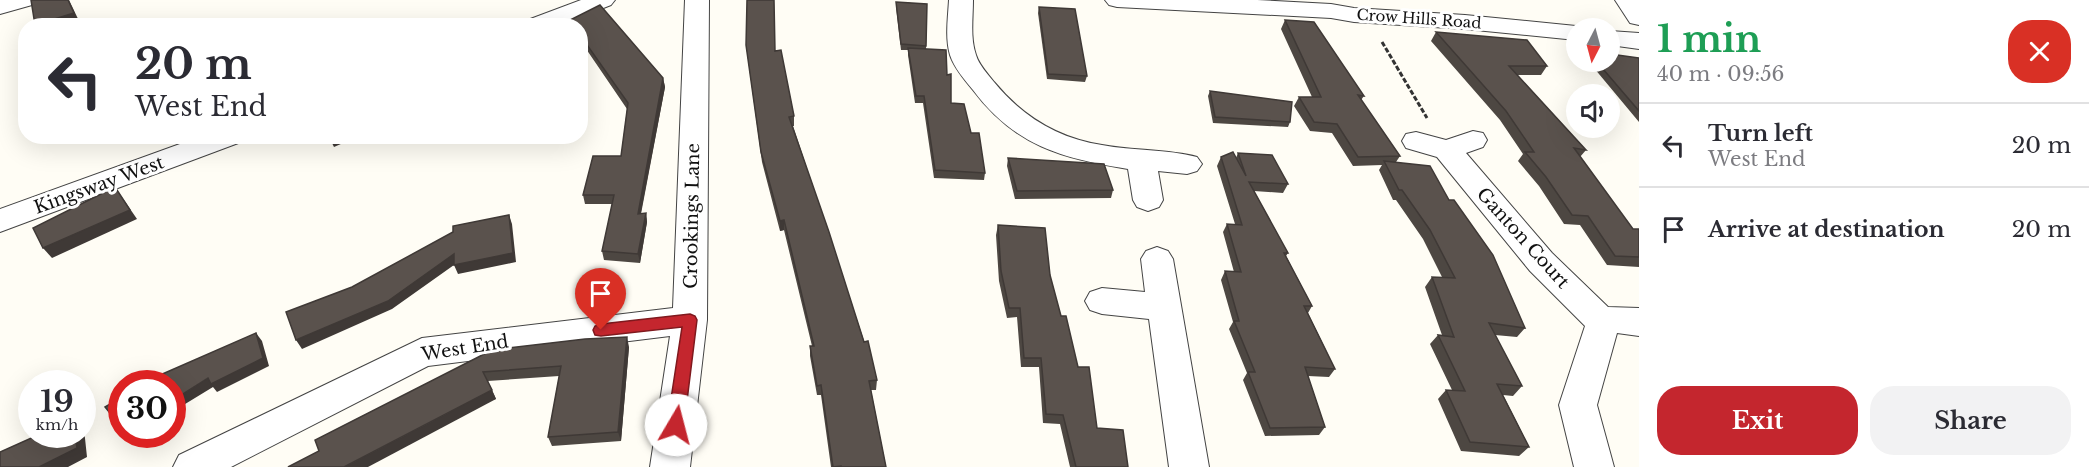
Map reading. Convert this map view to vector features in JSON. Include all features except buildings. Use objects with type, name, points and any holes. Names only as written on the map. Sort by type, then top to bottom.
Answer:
[{"type":"street","points":[[0,7],[24,0]]},
{"type":"street","points":[[555,18],[603,0]]},
{"type":"street","name":"Crookings Lane","points":[[670,467],[690,320],[697,0]]},
{"type":"street","points":[[960,0],[963,55],[986,91],[1014,121],[1050,142],[1096,155],[1187,164]]},
{"type":"street","name":"Crow Hills Road","points":[[1117,0],[1332,5],[1366,15],[1465,21],[1566,32]]},
{"type":"street","points":[[1620,39],[1639,42]]},
{"type":"street","points":[[1416,141],[1460,145]]},
{"type":"street","name":"Kingsway West","points":[[0,221],[209,144]]},
{"type":"street","name":"Ganton Court","points":[[1460,145],[1541,262],[1603,323]]},
{"type":"street","points":[[1141,160],[1148,200]]},
{"type":"street","points":[[1157,259],[1188,467]]},
{"type":"street","points":[[1102,301],[1163,308]]},
{"type":"street","points":[[1594,467],[1578,405],[1603,323],[1611,319],[1639,322]]},
{"type":"street","name":"West End","points":[[193,467],[422,352],[690,320]]},
{"type":"path","points":[[1366,15],[1460,145]]},
{"type":"route","points":[[601,330],[690,320],[676,425]]}]
